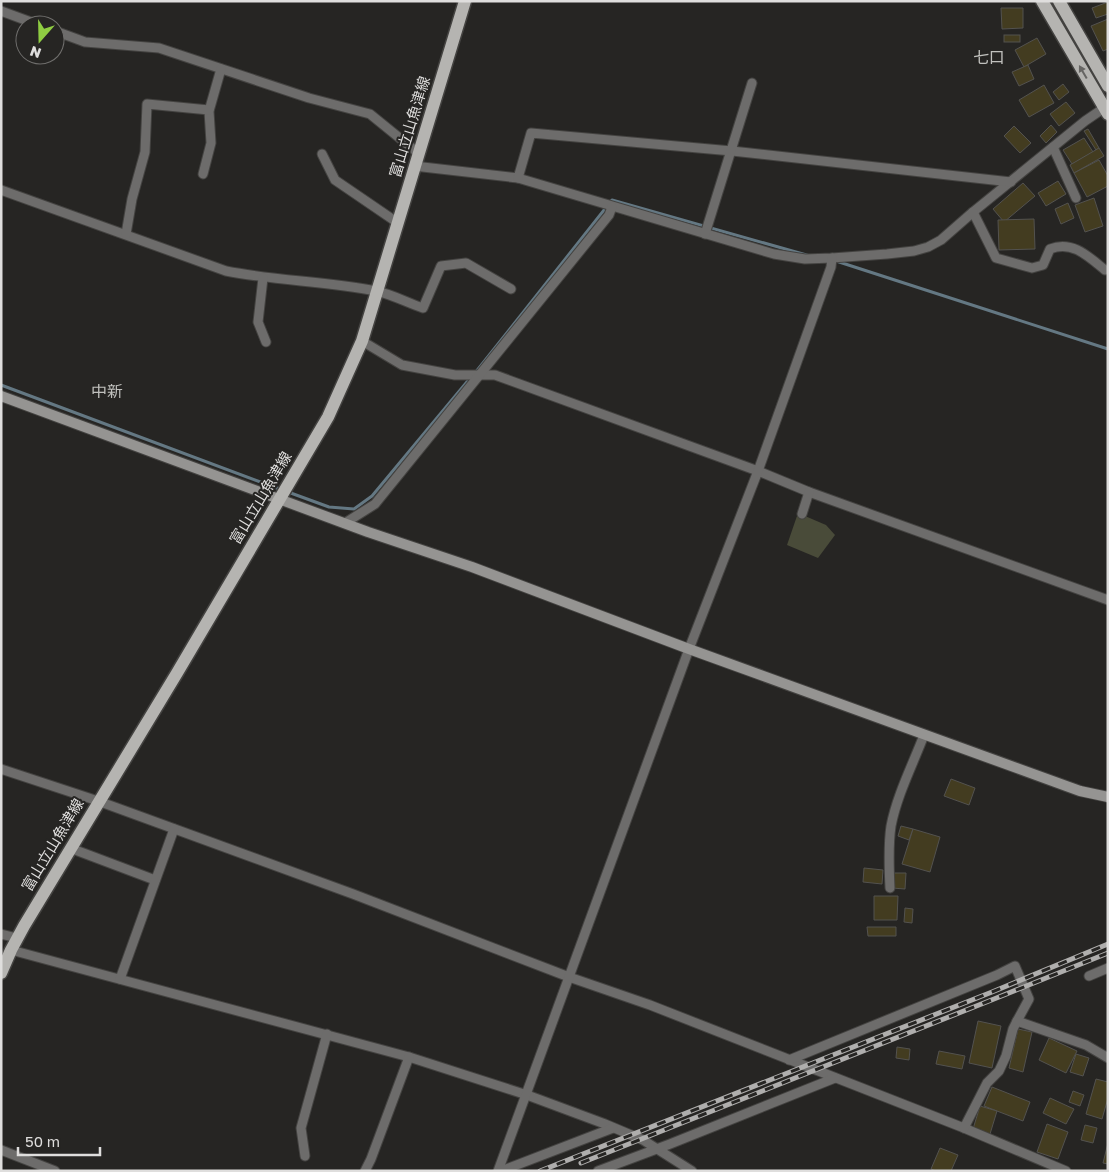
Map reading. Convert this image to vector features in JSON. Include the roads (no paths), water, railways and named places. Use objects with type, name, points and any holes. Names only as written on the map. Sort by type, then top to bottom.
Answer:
[{"type":"main road","name":"富山立山魚津線","points":[[1,973],[17,938],[177,673],[328,417],[362,341],[465,1]]},
{"type":"main road","points":[[1042,1],[1106,111]]},
{"type":"main road","points":[[1059,1],[1108,86]]},
{"type":"street","points":[[1,11],[15,16]]},
{"type":"street","points":[[65,35],[85,42],[159,48],[309,98],[370,114],[418,153]]},
{"type":"street","points":[[203,174],[211,144],[209,110],[221,69]]},
{"type":"street","points":[[705,234],[752,83]]},
{"type":"street","points":[[126,234],[132,199],[145,152],[147,104],[209,110]]},
{"type":"street","points":[[414,166],[518,178],[774,254],[805,259],[887,254],[914,251],[942,240],[973,212],[1053,147],[1106,111]]},
{"type":"street","points":[[518,178],[530,133],[732,151],[1012,182]]},
{"type":"street","points":[[1053,147],[1076,198]]},
{"type":"street","points":[[322,154],[335,180],[398,222]]},
{"type":"street","points":[[1,190],[226,272],[377,291],[423,308],[441,266],[466,264],[511,289]]},
{"type":"street","points":[[345,523],[375,504],[609,215],[612,207]]},
{"type":"street","points":[[973,212],[996,258],[1032,268],[1042,265],[1050,249],[1060,245],[1073,247],[1086,254],[1105,270]]},
{"type":"street","points":[[499,1171],[688,649],[758,471],[831,267],[832,258]]},
{"type":"street","points":[[263,278],[258,322],[266,342]]},
{"type":"street","points":[[362,341],[402,365],[455,375],[495,375],[1108,600]]},
{"type":"street","points":[[1,396],[345,523],[472,567],[688,649],[924,735],[1080,791],[1108,797]]},
{"type":"street","points":[[802,514],[810,492]]},
{"type":"street","points":[[890,888],[891,828],[895,809],[924,735]]},
{"type":"street","points":[[1,768],[98,801],[362,897],[569,977],[650,1005],[964,1128],[1048,1167],[1066,1171]]},
{"type":"street","points":[[120,979],[174,829]]},
{"type":"street","points":[[70,848],[155,880]]},
{"type":"street","points":[[1,934],[17,938]]},
{"type":"street","points":[[10,950],[327,1034],[409,1057],[527,1095],[643,1140],[657,1148],[678,1167],[692,1171]]},
{"type":"street","points":[[789,1060],[997,975],[1014,966],[1029,999],[1013,1029],[1006,1056],[999,1071],[987,1083],[976,1101],[964,1128]]},
{"type":"street","points":[[1089,976],[1108,968]]},
{"type":"street","points":[[1017,1021],[1086,1045],[1108,1058]]},
{"type":"street","points":[[306,1156],[301,1128],[327,1034]]},
{"type":"street","points":[[365,1171],[372,1159],[409,1057]]},
{"type":"street","points":[[598,1171],[835,1078]]},
{"type":"street","points":[[499,1171],[613,1128]]},
{"type":"street","points":[[1,1150],[55,1171]]},
{"type":"waterway","points":[[475,373],[612,200],[810,256]]},
{"type":"waterway","points":[[836,261],[1108,349]]},
{"type":"waterway","points":[[288,492],[329,507],[354,509],[372,496],[471,377]]},
{"type":"waterway","points":[[1,385],[282,490]]},
{"type":"railway","points":[[540,1171],[992,992],[1108,944]]},
{"type":"railway","points":[[581,1163],[1108,953]]},
{"type":"district","name":"七口","points":[[989,57]]},
{"type":"district","name":"中新","points":[[107,391]]}]
